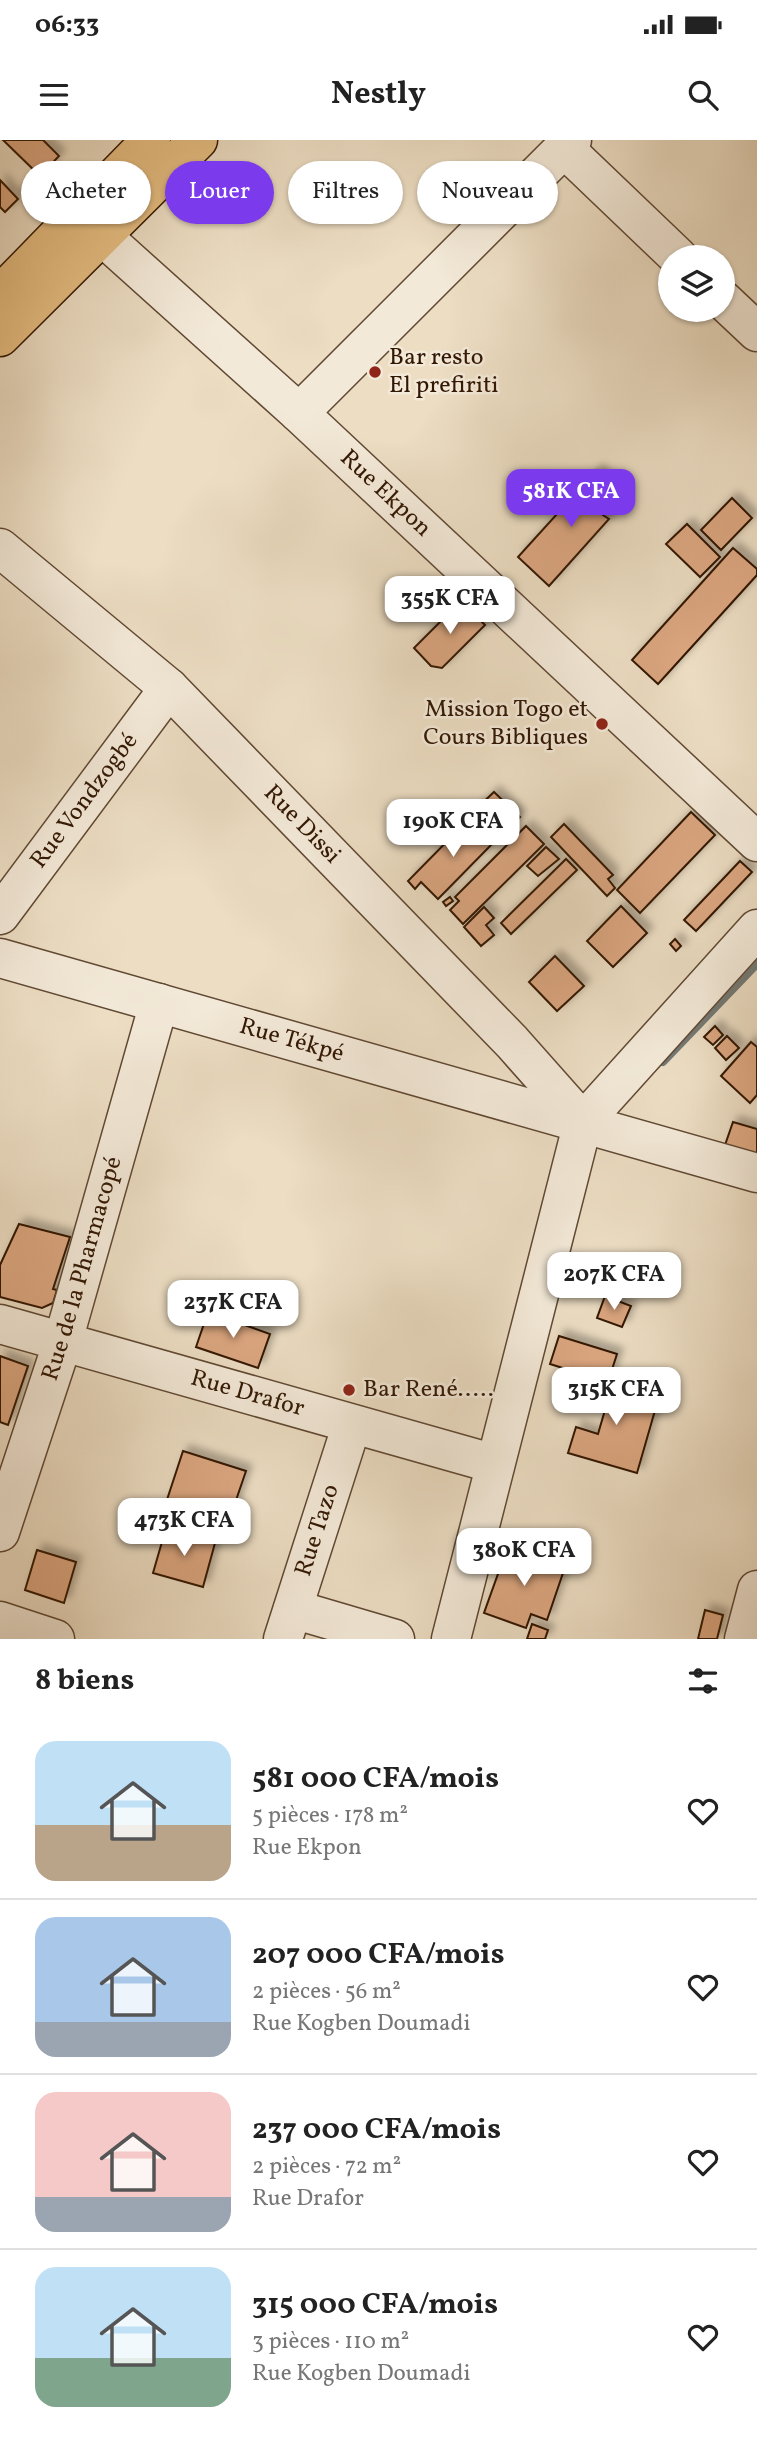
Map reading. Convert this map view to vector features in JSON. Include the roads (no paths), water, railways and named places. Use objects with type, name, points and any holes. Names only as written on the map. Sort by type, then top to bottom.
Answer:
[{"type":"highway","points":[[0,338],[102,236],[172,145]]},
{"type":"highway","points":[[0,295],[172,145]]},
{"type":"street","points":[[299,413],[568,144],[666,245]]},
{"type":"street","name":"Rue Ekpon","points":[[102,236],[299,413],[757,842]]},
{"type":"street","points":[[735,311],[757,332]]},
{"type":"street","name":"Rue Dissi","points":[[0,548],[169,688],[503,1032],[583,1122]]},
{"type":"street","name":"Rue Vondzogbé","points":[[0,915],[169,688]]},
{"type":"street","points":[[451,1639],[583,1122],[757,929]]},
{"type":"street","name":"Rue Tékpé","points":[[0,958],[757,1173]]},
{"type":"street","name":"Rue de la Pharmacopé","points":[[0,1532],[63,1341],[159,1003]]},
{"type":"street","name":"Rue Drafor","points":[[0,1324],[495,1464]]},
{"type":"street","name":"Rue Tazo","points":[[288,1624],[352,1424]]},
{"type":"street","points":[[744,1639],[757,1590]]},
{"type":"street","points":[[0,1621],[55,1639]]},
{"type":"street","points":[[288,1624],[395,1639]]},
{"type":"waterway","points":[[663,1062],[757,964]]},
{"type":"place","name":"Bar resto El prefiriti","points":[[375,372]]},
{"type":"place","name":"Mission Togo et Cours Bibliques","points":[[602,724]]},
{"type":"place","name":"Bar René.....","points":[[349,1390]]}]
